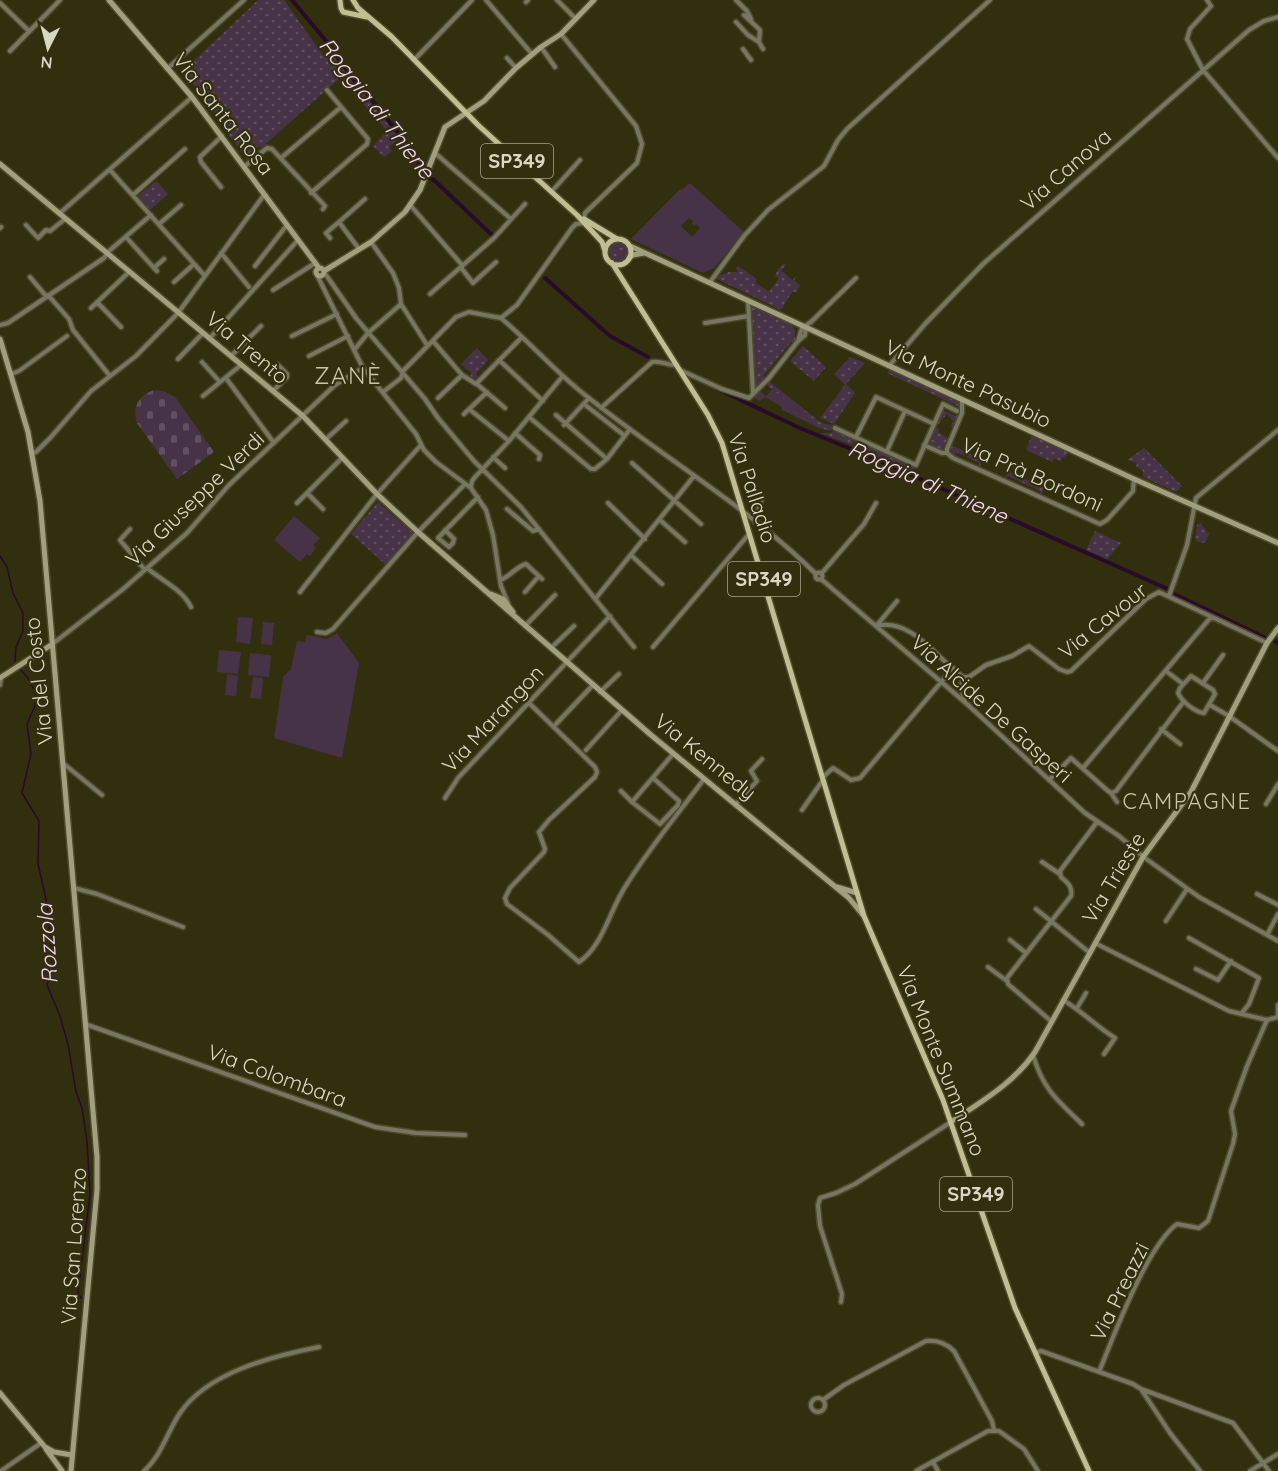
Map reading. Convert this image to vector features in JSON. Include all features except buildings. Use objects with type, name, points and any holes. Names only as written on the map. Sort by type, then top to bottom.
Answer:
[{"type":"main road","points":[[341,1],[343,12],[351,13],[355,2]]},
{"type":"main road","name":"SP349","points":[[355,2],[466,113],[578,216],[617,239],[625,241],[630,246]]},
{"type":"main road","name":"SP349","points":[[351,13],[374,20]]},
{"type":"main road","name":"SP349","points":[[586,222],[598,237],[607,258],[625,284]]},
{"type":"main road","points":[[598,237],[605,232]]},
{"type":"main road","points":[[605,252],[608,244],[617,239]]},
{"type":"main road","points":[[625,284],[624,270],[630,246]]},
{"type":"main road","points":[[612,263],[619,265],[627,260]]},
{"type":"main road","name":"Via Palladio","points":[[625,284],[679,367],[722,443],[858,895]]},
{"type":"main road","name":"Via Monte Summano","points":[[858,895],[864,916],[951,1122],[1008,1288],[1089,1471]]},
{"type":"street","points":[[10,51],[60,0]]},
{"type":"street","name":"Via Santa Rosa","points":[[109,0],[192,97],[322,271]]},
{"type":"street","points":[[168,69],[244,0]]},
{"type":"street","points":[[414,60],[472,0]]},
{"type":"street","points":[[486,0],[532,54]]},
{"type":"street","points":[[557,0],[576,20]]},
{"type":"street","points":[[322,271],[371,242],[411,206],[445,127],[484,101],[540,47],[561,34],[594,0]]},
{"type":"street","points":[[736,0],[760,30],[759,42]]},
{"type":"street","points":[[710,282],[744,236],[768,210],[824,166],[838,140],[847,129],[990,0]]},
{"type":"street","points":[[1207,0],[1211,6],[1190,29],[1187,38],[1203,70],[1278,158]]},
{"type":"street","points":[[0,3],[29,31]]},
{"type":"street","points":[[744,15],[752,20]]},
{"type":"street","name":"Via Canova","points":[[889,366],[925,324],[983,264],[1249,30],[1264,21],[1278,17]]},
{"type":"street","points":[[736,22],[748,35],[759,42],[763,49]]},
{"type":"street","points":[[561,34],[636,126],[642,144],[637,163],[585,213],[586,222],[576,224]]},
{"type":"street","points":[[540,47],[555,67]]},
{"type":"street","points":[[743,49],[751,60]]},
{"type":"street","points":[[507,58],[516,68]]},
{"type":"street","points":[[311,193],[368,142],[368,139],[327,90]]},
{"type":"street","points":[[59,214],[192,97]]},
{"type":"street","points":[[281,158],[341,107]]},
{"type":"street","points":[[221,187],[201,162],[200,157],[222,136]]},
{"type":"street","points":[[244,167],[267,148],[272,148],[325,206],[323,209]]},
{"type":"street","points":[[134,195],[184,149]]},
{"type":"street","points":[[434,152],[511,219]]},
{"type":"street","points":[[552,191],[580,160]]},
{"type":"street","name":"Via Trento","points":[[0,165],[303,416],[376,494],[488,593],[498,598],[506,606]]},
{"type":"street","points":[[110,170],[204,276]]},
{"type":"street","points":[[32,453],[36,452],[91,391],[147,346],[178,313],[265,195]]},
{"type":"street","points":[[330,238],[326,233],[365,200]]},
{"type":"street","points":[[430,294],[494,238],[525,204]]},
{"type":"street","points":[[159,224],[181,205]]},
{"type":"street","points":[[411,206],[462,265],[462,269],[473,283],[496,262]]},
{"type":"street","points":[[0,325],[8,323],[104,258],[151,215]]},
{"type":"street","points":[[383,392],[402,378],[403,371],[456,317],[475,313],[501,318],[517,305],[576,224],[578,216]]},
{"type":"street","points":[[26,225],[38,238],[46,230],[50,231],[65,219]]},
{"type":"street","points":[[339,222],[360,249]]},
{"type":"street","points":[[255,266],[287,225]]},
{"type":"street","points":[[126,237],[155,269],[164,259]]},
{"type":"street","points":[[210,338],[298,240]]},
{"type":"street","points":[[371,242],[398,282],[401,304],[428,345]]},
{"type":"street","name":"Via Monte Pasubio","points":[[630,246],[1146,485],[1278,543]]},
{"type":"street","name":"Via Santa Rosa","points":[[307,252],[312,265],[322,271]]},
{"type":"street","points":[[221,253],[249,287]]},
{"type":"street","points":[[627,260],[633,255],[645,253]]},
{"type":"street","points":[[174,282],[194,264]]},
{"type":"street","points":[[273,290],[312,265]]},
{"type":"street","points":[[322,271],[322,284],[363,368],[436,462],[459,478],[478,497],[489,520],[506,606]]},
{"type":"street","points":[[322,271],[402,374],[482,469],[521,507],[634,647]]},
{"type":"street","points":[[91,308],[129,272]]},
{"type":"street","points":[[30,277],[69,320],[72,330],[110,376]]},
{"type":"street","points":[[798,341],[802,328],[856,278]]},
{"type":"street","points":[[748,300],[753,393]]},
{"type":"street","points":[[97,302],[120,327]]},
{"type":"street","points":[[355,349],[368,333],[401,304]]},
{"type":"street","points":[[292,336],[337,314]]},
{"type":"street","points":[[705,323],[749,316]]},
{"type":"street","name":"Via Alcide De Gasperi","points":[[501,318],[562,377],[744,513],[820,576],[1097,822],[1187,888],[1222,911],[1278,941]]},
{"type":"street","points":[[795,321],[799,334]]},
{"type":"street","points":[[231,356],[261,326]]},
{"type":"street","points":[[805,335],[806,326]]},
{"type":"street","points":[[601,408],[655,362],[679,367],[750,398],[798,341],[805,335],[817,332]]},
{"type":"street","points":[[178,359],[203,333]]},
{"type":"street","points":[[11,374],[19,371],[67,336]]},
{"type":"street","points":[[309,356],[348,336]]},
{"type":"street","points":[[477,384],[522,336]]},
{"type":"street","name":"Via del Costo","points":[[0,339],[28,432],[40,501],[85,1023]]},
{"type":"street","points":[[433,341],[462,375],[477,384],[505,408]]},
{"type":"street","points":[[499,360],[543,401]]},
{"type":"street","points":[[202,362],[220,382]]},
{"type":"street","points":[[203,396],[242,364]]},
{"type":"street","points":[[273,391],[287,377],[278,365]]},
{"type":"street","name":"Via Giuseppe Verdi","points":[[51,645],[187,533],[228,486],[335,385],[363,368]]},
{"type":"street","points":[[438,398],[462,375]]},
{"type":"street","points":[[471,488],[472,481],[562,377]]},
{"type":"street","points":[[226,378],[274,443]]},
{"type":"street","points":[[464,414],[487,392]]},
{"type":"street","points":[[564,424],[589,398]]},
{"type":"street","points":[[856,437],[876,398],[934,424]]},
{"type":"street","name":"Via Prà Bordoni","points":[[962,399],[960,412],[947,449],[947,453],[953,458],[1100,525],[1133,491],[1146,485]]},
{"type":"street","points":[[584,404],[625,436]]},
{"type":"street","points":[[835,428],[916,465],[943,404],[960,412]]},
{"type":"street","name":"Via Prà Bordoni","points":[[960,412],[973,404]]},
{"type":"street","points":[[469,409],[508,441]]},
{"type":"street","points":[[887,451],[905,411]]},
{"type":"street","points":[[556,415],[607,459]]},
{"type":"street","points":[[529,417],[591,469],[599,467],[607,459],[630,429]]},
{"type":"street","points":[[325,440],[346,421]]},
{"type":"street","points":[[1169,596],[1187,545],[1196,498],[1278,430]]},
{"type":"street","points":[[515,433],[540,455],[539,459]]},
{"type":"street","points":[[300,592],[376,494],[421,445]]},
{"type":"street","points":[[924,445],[947,453]]},
{"type":"street","points":[[493,457],[505,468]]},
{"type":"street","points":[[297,502],[342,458]]},
{"type":"street","points":[[632,463],[700,524]]},
{"type":"street","points":[[596,598],[694,476]]},
{"type":"street","points":[[459,478],[472,481]]},
{"type":"street","name":"Via Prà Bordoni","points":[[1133,491],[1134,479]]},
{"type":"street","points":[[317,632],[326,633],[333,629],[418,532],[465,484]]},
{"type":"street","points":[[307,493],[323,509]]},
{"type":"street","points":[[449,547],[438,538],[478,497]]},
{"type":"street","points":[[755,522],[762,497]]},
{"type":"street","points":[[608,503],[645,539]]},
{"type":"street","points":[[820,576],[868,518],[876,503]]},
{"type":"street","points":[[507,509],[533,531],[539,529]]},
{"type":"street","points":[[660,520],[686,542]]},
{"type":"street","points":[[130,529],[120,540],[146,569],[179,592],[189,601],[191,607]]},
{"type":"street","points":[[443,553],[454,539],[445,530]]},
{"type":"street","points":[[653,646],[750,533]]},
{"type":"street","points":[[632,556],[662,584]]},
{"type":"street","points":[[500,580],[526,564],[541,578],[525,592]]},
{"type":"street","points":[[498,598],[501,586]]},
{"type":"street","name":"Via Cavour","points":[[963,677],[969,677],[982,667],[1029,646],[1059,669],[1067,672],[1150,596],[1160,592],[1267,643]]},
{"type":"street","points":[[524,626],[555,596]]},
{"type":"street","points":[[877,625],[897,601]]},
{"type":"street","name":"Via Kennedy","points":[[506,606],[524,626],[600,692],[849,898],[864,916]]},
{"type":"street","name":"Via Marangon","points":[[445,798],[458,778],[610,616]]},
{"type":"street","points":[[1083,768],[1211,617]]},
{"type":"street","points":[[877,625],[893,627],[909,633],[953,668],[963,677],[962,693],[966,704]]},
{"type":"street","points":[[551,648],[574,626]]},
{"type":"street","name":"Via Trieste","points":[[951,1122],[1002,1088],[1033,1055],[1143,856],[1191,792],[1267,643],[1278,628]]},
{"type":"street","points":[[0,685],[0,678],[51,645]]},
{"type":"street","points":[[1203,683],[1223,655]]},
{"type":"street","points":[[802,810],[823,778],[833,768],[851,780],[860,778],[953,668]]},
{"type":"street","points":[[1166,671],[1184,684]]},
{"type":"street","points":[[600,692],[619,674]]},
{"type":"street","points":[[1191,676],[1203,683],[1215,694],[1204,713],[1200,713],[1184,701],[1178,693],[1191,676]]},
{"type":"street","points":[[556,724],[593,685]]},
{"type":"street","points":[[1112,793],[1184,701]]},
{"type":"street","points":[[530,703],[595,767],[596,775],[539,832],[544,852],[510,888],[505,898],[507,904],[579,962],[586,957],[600,936],[626,884],[704,778]]},
{"type":"street","points":[[1210,705],[1278,752]]},
{"type":"street","points":[[586,750],[622,710]]},
{"type":"street","points":[[1161,729],[1180,744]]},
{"type":"street","points":[[632,802],[674,754]]},
{"type":"street","points":[[1049,780],[1071,758],[1112,793],[1118,802]]},
{"type":"street","points":[[736,804],[757,781],[751,771],[762,759]]},
{"type":"street","points":[[64,764],[102,795]]},
{"type":"street","points":[[621,791],[660,824],[679,801],[653,778]]},
{"type":"street","points":[[1266,804],[1278,784]]},
{"type":"street","points":[[1060,874],[1062,868],[1097,822]]},
{"type":"street","points":[[1007,981],[1026,953],[1071,897],[1070,885],[1060,874],[1042,862]]},
{"type":"street","points":[[845,888],[849,887],[853,878]]},
{"type":"street","points":[[836,887],[845,888],[858,895]]},
{"type":"street","points":[[74,888],[97,894],[183,927]]},
{"type":"street","points":[[1166,921],[1187,888]]},
{"type":"street","points":[[1257,894],[1278,905]]},
{"type":"street","points":[[849,898],[858,895]]},
{"type":"street","points":[[1036,909],[1090,952]]},
{"type":"street","points":[[1267,935],[1278,914]]},
{"type":"street","points":[[1189,938],[1259,978],[1249,1004],[1241,1014]]},
{"type":"street","points":[[1010,940],[1026,953]]},
{"type":"street","points":[[1095,943],[1211,1003],[1241,1014],[1267,1020],[1278,1017],[1278,1005]]},
{"type":"street","points":[[1196,969],[1218,980],[1230,962]]},
{"type":"street","points":[[988,967],[1051,1021]]},
{"type":"street","points":[[1077,1008],[1086,993]]},
{"type":"street","points":[[1063,1000],[1116,1038],[1104,1054]]},
{"type":"street","name":"Via Preazzi","points":[[1099,1371],[1122,1315],[1147,1264],[1171,1229],[1177,1224],[1199,1228],[1208,1221],[1233,1144],[1231,1111],[1267,1020]]},
{"type":"street","name":"Via Colombara","points":[[85,1023],[375,1127],[416,1133],[465,1135]]},
{"type":"street","name":"Via San Lorenzo","points":[[71,1471],[97,1190],[98,1157],[85,1023]]},
{"type":"street","points":[[1033,1055],[1040,1078],[1049,1092],[1082,1124]]},
{"type":"street","points":[[841,1302],[842,1294],[820,1226],[818,1205],[820,1198],[855,1184],[951,1122]]},
{"type":"street","points":[[823,1400],[844,1385],[926,1341],[934,1340],[947,1344],[954,1351],[992,1421],[994,1430]]},
{"type":"street","points":[[144,1471],[160,1451],[184,1408],[205,1387],[258,1364],[319,1347]]},
{"type":"street","points":[[1035,1353],[1041,1351],[1099,1371],[1233,1423],[1269,1471]]},
{"type":"street","points":[[1141,1389],[1170,1433],[1200,1471]]},
{"type":"street","points":[[0,1393],[62,1471]]},
{"type":"street","points":[[916,1471],[988,1431],[994,1430],[999,1431],[1024,1449],[1038,1471]]},
{"type":"street","points":[[43,1445],[54,1452],[72,1455]]},
{"type":"street","points":[[1,1470],[43,1445]]},
{"type":"street","points":[[1250,1471],[1278,1454]]},
{"type":"street","points":[[54,1460],[57,1464],[62,1465],[72,1462]]},
{"type":"street","points":[[933,1462],[938,1471]]},
{"type":"green space","points":[[258,0],[284,0],[323,55],[331,50],[400,138],[389,147],[392,151],[384,157],[373,146],[387,131],[340,78],[261,148],[259,146],[255,149],[257,152],[247,160],[223,127],[225,126],[183,71]]},
{"type":"green space","points":[[156,181],[168,194],[150,210],[138,196]]},
{"type":"green space","points":[[690,183],[744,232],[714,268],[703,273],[631,239],[680,189],[682,190]],"holes":[[[689,218],[693,221],[694,226],[696,224],[700,228],[692,237],[681,226]]]},
{"type":"green space","points":[[618,243],[624,246],[627,252],[624,258],[618,261],[612,258],[609,252],[612,246]]},
{"type":"green space","points":[[786,265],[781,270],[792,280],[797,276],[794,280],[800,286],[796,292],[792,292],[781,310],[717,279],[718,276],[729,272],[738,272],[736,268],[738,266],[757,279],[755,282],[769,292],[779,278],[775,276],[778,269]]},
{"type":"green space","points":[[753,304],[791,324],[795,331],[795,343],[791,342],[763,376],[766,379],[756,387],[750,305]]},
{"type":"green space","points":[[803,346],[826,367],[814,381],[790,361]]},
{"type":"green space","points":[[477,348],[488,360],[476,374],[478,377],[473,379],[470,376],[472,374],[461,364]]},
{"type":"green space","points":[[850,357],[865,363],[846,384],[855,393],[834,424],[820,418],[845,385],[834,374]]},
{"type":"green space","points":[[890,370],[960,400],[962,408],[952,428],[953,421],[947,414],[936,427],[939,429],[938,432],[948,438],[942,450],[927,443],[942,410],[956,416],[960,407],[887,373]]},
{"type":"green space","points":[[770,382],[820,422],[834,428],[830,431],[817,427],[766,384]]},
{"type":"green space","points":[[772,389],[817,427],[782,410],[782,407],[765,397],[760,401],[754,398],[760,391],[766,396]]},
{"type":"green space","points":[[155,390],[175,397],[214,452],[177,479],[137,423],[135,412],[138,402],[149,392]]},
{"type":"green space","points":[[835,429],[855,438],[852,445],[820,433],[831,433]]},
{"type":"green space","points":[[1032,434],[1069,451],[1060,461],[1054,458],[1052,462],[1026,450]]},
{"type":"green space","points":[[856,439],[915,466],[912,472],[853,445]]},
{"type":"green space","points":[[951,445],[982,459],[980,467],[979,463],[956,452],[954,455],[950,450]]},
{"type":"green space","points":[[1144,448],[1182,486],[1176,492],[1143,477],[1143,471],[1136,467],[1137,463],[1127,460]]},
{"type":"green space","points":[[1008,471],[1044,488],[1042,494],[1008,476],[1005,478]]},
{"type":"green space","points":[[378,502],[414,534],[386,565],[351,534]]},
{"type":"green space","points":[[294,516],[320,538],[313,545],[316,548],[310,556],[307,554],[300,562],[274,540]]},
{"type":"green space","points":[[1201,523],[1207,533],[1210,532],[1205,543],[1198,542],[1195,538],[1197,525]]},
{"type":"green space","points":[[1095,531],[1121,543],[1107,559],[1086,550]]},
{"type":"green space","points":[[238,617],[253,618],[250,644],[236,642]]},
{"type":"green space","points":[[263,622],[274,623],[272,645],[261,644]]},
{"type":"green space","points":[[337,633],[359,663],[342,758],[274,738],[283,677],[291,669],[297,641],[305,642],[307,635],[327,639]]},
{"type":"green space","points":[[219,650],[241,652],[238,674],[217,672]]},
{"type":"green space","points":[[250,653],[271,655],[269,677],[248,675]]},
{"type":"green space","points":[[227,674],[238,676],[236,696],[225,695]]},
{"type":"green space","points":[[253,677],[263,678],[261,699],[250,698]]},
{"type":"waterway","name":"Roggia di Thiene","points":[[292,0],[326,41],[358,86],[364,90],[416,156],[421,172],[435,181],[493,236]]},
{"type":"waterway","name":"Roggia di Thiene","points":[[545,278],[610,336],[648,357]]},
{"type":"waterway","name":"Roggia di Thiene","points":[[717,389],[800,428],[1168,589]]},
{"type":"waterway","name":"Rozzola","points":[[0,556],[7,567],[13,593],[23,613],[23,631],[16,647],[15,661]]},
{"type":"waterway","name":"Roggia di Thiene","points":[[1174,594],[1264,637]]},
{"type":"waterway","name":"Roggia di Thiene","points":[[1273,640],[1278,643]]},
{"type":"waterway","name":"Rozzola","points":[[20,669],[28,678],[36,694],[35,706],[27,724],[31,754],[22,793],[39,821],[38,864],[46,899],[51,941],[52,967],[47,985],[60,1016],[68,1044],[87,1141],[90,1194],[78,1293],[81,1298]]},
{"type":"district","name":"ZANÈ","points":[[348,376]]},
{"type":"district","name":"CAMPAGNE","points":[[1187,801]]}]
